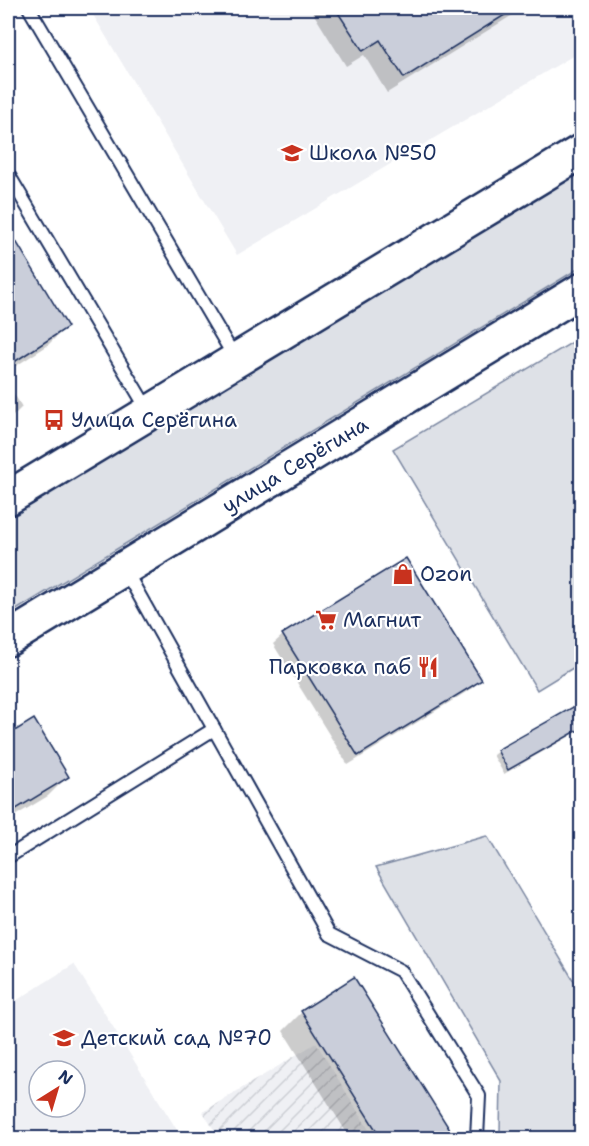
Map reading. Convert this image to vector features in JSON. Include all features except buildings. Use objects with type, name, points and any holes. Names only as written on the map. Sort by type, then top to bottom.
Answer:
[{"type":"main road","points":[[8,498],[582,151]]},
{"type":"main road","name":"улица Серёгина","points":[[8,639],[582,290]]},
{"type":"lane","points":[[29,8],[237,361]]},
{"type":"lane","points":[[8,174],[149,412]]},
{"type":"lane","points":[[125,569],[329,934],[401,970],[479,1096],[477,1138]]},
{"type":"lane","points":[[8,857],[214,729]]},
{"type":"shaded area","name":"Школа №50","points":[[89,8],[581,8],[581,51],[237,255]]},
{"type":"shaded area","points":[[581,169],[581,267],[8,615],[8,516]]},
{"type":"shaded area","points":[[581,337],[581,663],[537,690],[393,449]]},
{"type":"shaded area","points":[[487,836],[581,993],[581,1138],[503,1138],[500,1133],[501,1081],[376,867]]},
{"type":"shaded area","name":"Детский сад №70","points":[[74,964],[182,1138],[8,1138],[8,1006]]},
{"type":"shaded area","points":[[316,1043],[374,1138],[219,1138],[203,1112]]},
{"type":"place","name":"Школа №50","points":[[292,153]]},
{"type":"place","name":"Улица Серёгина","points":[[54,420]]},
{"type":"place","name":"Ozon","points":[[403,574]]},
{"type":"place","name":"Магнит","points":[[326,620]]},
{"type":"place","name":"Парковка паб","points":[[428,667]]},
{"type":"place","name":"Детский сад №70","points":[[64,1038]]}]
